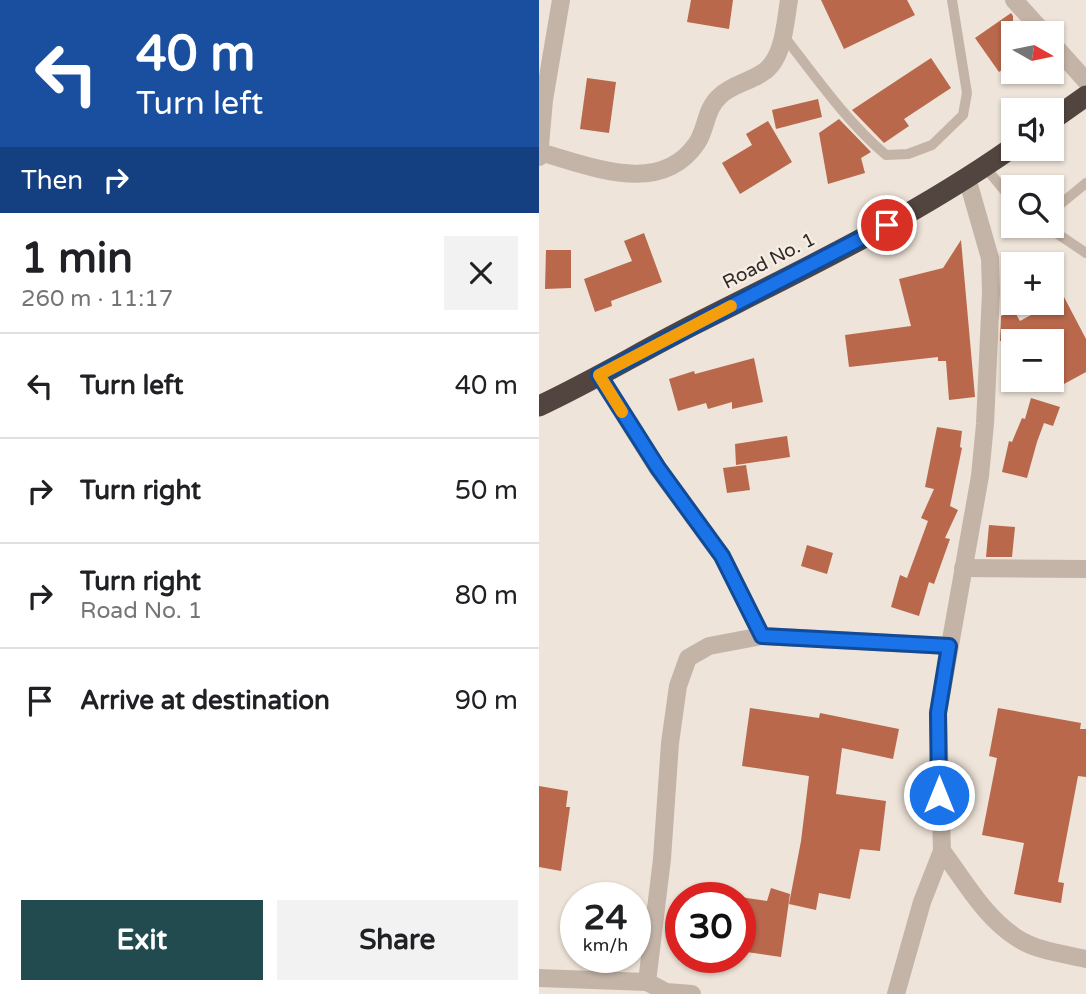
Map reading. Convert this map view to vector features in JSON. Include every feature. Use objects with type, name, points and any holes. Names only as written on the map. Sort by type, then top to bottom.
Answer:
[{"type":"highway","points":[[1064,112],[1086,96]]},
{"type":"highway","name":"Road No. 1","points":[[539,406],[867,237],[1001,155]]},
{"type":"street","points":[[561,0],[544,100],[539,154],[607,172],[649,175],[676,165],[697,142],[710,106],[721,94],[765,72],[777,57],[789,0]]},
{"type":"street","points":[[1014,0],[1033,21]]},
{"type":"street","points":[[1064,56],[1086,81]]},
{"type":"street","points":[[896,994],[922,902],[942,850],[938,713],[980,476],[991,292],[990,258],[976,172]]},
{"type":"street","points":[[599,375],[658,468],[722,556],[762,636]]},
{"type":"street","points":[[963,568],[1086,569]]},
{"type":"street","points":[[647,982],[662,859],[670,743],[678,686],[688,658],[709,646],[762,636],[949,646]]},
{"type":"street","points":[[942,850],[986,913],[1018,939],[1050,951],[1086,959]]},
{"type":"street","points":[[539,978],[647,982],[666,993],[692,994]]},
{"type":"lane","points":[[783,35],[870,141],[886,155],[908,154],[932,145],[963,115],[967,93],[952,0]]},
{"type":"lane","points":[[976,172],[1001,192]]},
{"type":"lane","points":[[1064,201],[1086,183]]},
{"type":"lane","points":[[1062,238],[1086,253]]},
{"type":"building","points":[[691,0],[733,0],[729,29],[687,22]]},
{"type":"building","points":[[821,0],[907,0],[915,15],[844,49]]},
{"type":"building","points":[[1011,13],[1013,16],[1013,21],[1001,21],[999,72],[975,38]]},
{"type":"building","points":[[931,58],[951,88],[904,119],[909,126],[884,143],[852,110]]},
{"type":"building","points":[[587,78],[616,82],[609,133],[580,129]]},
{"type":"building","points":[[818,99],[822,117],[776,129],[772,110]]},
{"type":"building","points":[[839,119],[871,152],[861,158],[865,173],[828,184],[819,133]]},
{"type":"building","points":[[768,121],[792,162],[740,194],[722,163],[752,145],[746,134]]},
{"type":"building","points":[[644,233],[662,282],[611,301],[612,306],[595,312],[584,279],[632,261],[624,241]]},
{"type":"building","points":[[961,240],[975,397],[949,400],[946,361],[938,361],[938,357],[849,367],[845,335],[911,326],[899,279],[943,268]]},
{"type":"building","points":[[546,250],[571,250],[571,288],[545,289]]},
{"type":"building","points":[[1064,297],[1086,339],[1086,372],[1064,384],[1064,329],[1001,329],[1000,341],[1001,316],[1016,315],[1020,321],[1031,315],[1064,315]]},
{"type":"building","points":[[754,358],[763,402],[732,409],[732,402],[708,409],[706,403],[678,411],[669,379]]},
{"type":"building","points":[[1031,398],[1060,407],[1053,426],[1044,423],[1027,478],[1002,472],[1009,441],[1012,442],[1022,418],[1025,419]]},
{"type":"building","points":[[937,427],[962,431],[962,448],[950,506],[958,510],[945,538],[950,539],[934,584],[929,582],[919,616],[891,607],[900,575],[907,578],[928,521],[921,518],[934,489],[925,487]]},
{"type":"building","points":[[787,436],[790,457],[736,465],[735,444]]},
{"type":"building","points":[[746,465],[750,490],[727,493],[723,468]]},
{"type":"building","points":[[989,525],[1015,527],[1012,557],[986,557]]},
{"type":"building","points":[[807,545],[833,553],[827,574],[801,566]]},
{"type":"building","points":[[750,708],[819,718],[820,713],[899,729],[893,759],[842,748],[836,794],[886,801],[880,851],[860,849],[850,899],[819,893],[816,910],[789,904],[801,841],[809,776],[742,766]]},
{"type":"building","points":[[998,708],[1081,723],[1080,729],[1086,729],[1086,777],[1078,776],[1058,882],[1064,883],[1061,903],[1014,894],[1024,843],[982,835],[997,758],[989,756]]},
{"type":"building","points":[[539,786],[568,791],[566,807],[570,807],[561,871],[539,867]]},
{"type":"building","points":[[771,888],[790,894],[781,957],[756,953],[756,899],[767,901]]},
{"type":"slow traffic","points":[[622,412],[599,375],[731,306]]},
{"type":"route","points":[[887,225],[599,375],[658,468],[722,556],[762,636],[949,646],[938,713],[939,795]]}]
